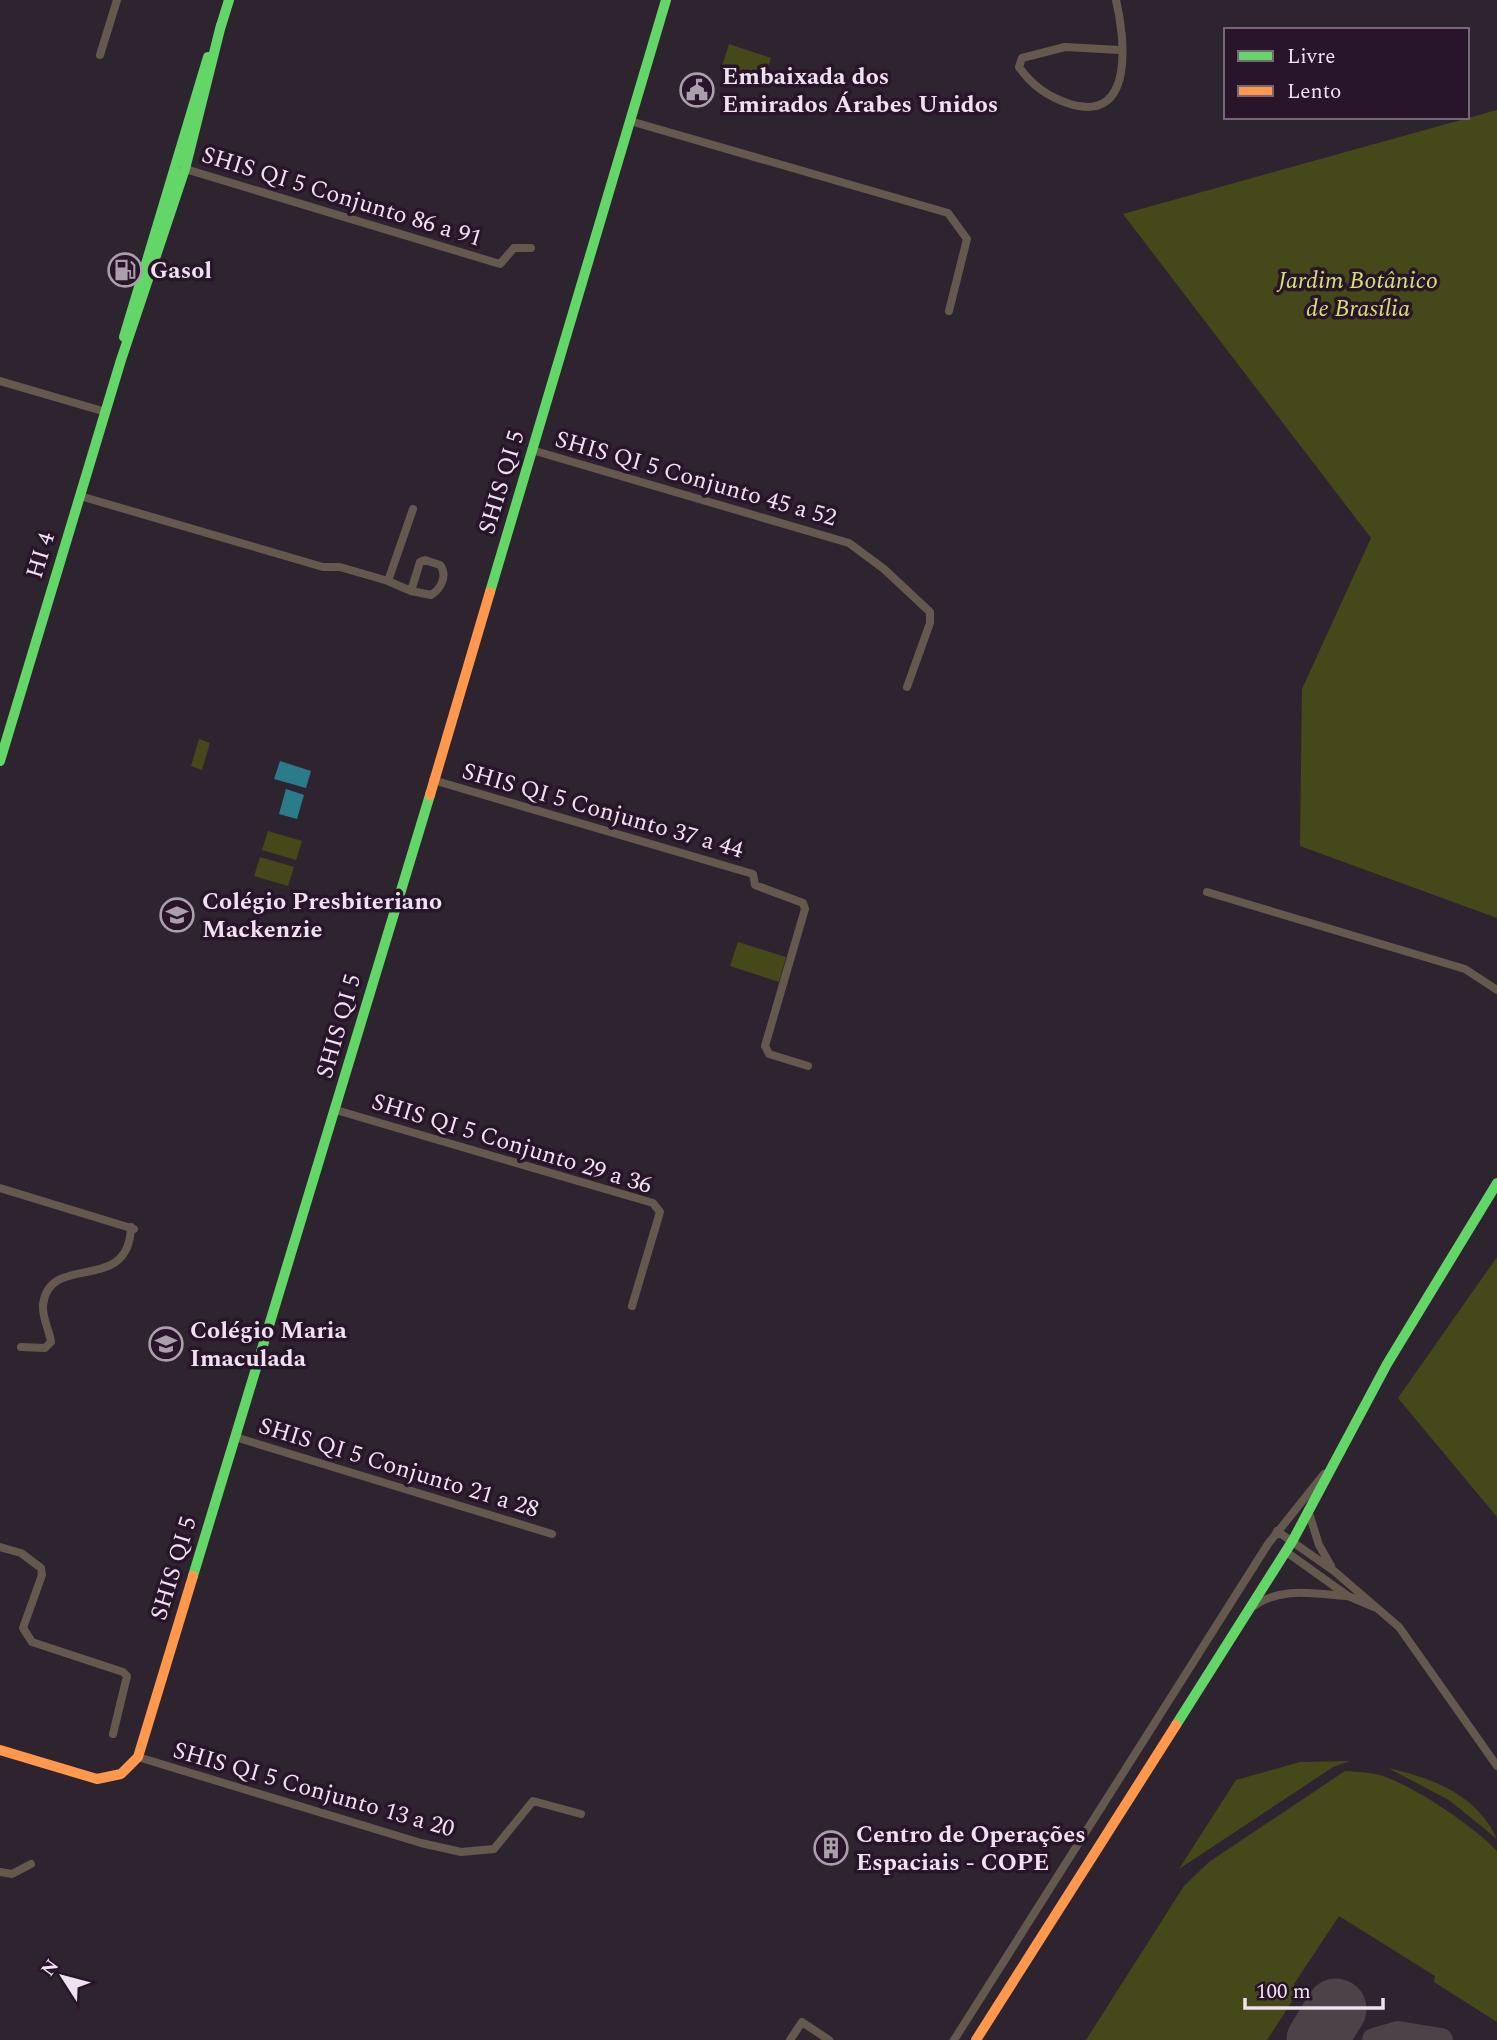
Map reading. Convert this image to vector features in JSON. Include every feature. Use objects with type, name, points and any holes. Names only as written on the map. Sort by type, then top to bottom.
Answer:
[{"type":"street","points":[[100,55],[117,0]]},
{"type":"street","name":"HI 4","points":[[0,761],[106,412],[121,360],[130,313],[180,168],[229,0]]},
{"type":"street","name":"SHIS QI 5","points":[[138,1757],[336,1110],[666,0]]},
{"type":"street","points":[[1116,0],[1121,22],[1119,86],[1109,101],[1093,108],[1049,97],[1019,67],[1022,58],[1065,47],[1120,50]]},
{"type":"street","points":[[630,121],[948,213],[967,239],[949,311]]},
{"type":"street","name":"SHIS QI 5 Conjunto 86 a 91","points":[[180,168],[500,264],[514,248],[531,248]]},
{"type":"street","points":[[0,380],[106,412]]},
{"type":"street","name":"SHIS QI 5 Conjunto 45 a 52","points":[[532,450],[849,543],[884,569],[930,612],[930,623],[907,687]]},
{"type":"street","points":[[80,496],[388,581],[411,591],[431,595],[436,593],[444,576],[440,565],[422,561],[411,591]]},
{"type":"street","points":[[388,581],[413,509]]},
{"type":"street","name":"SHIS QI 5 Conjunto 37 a 44","points":[[433,780],[753,874],[755,885],[803,903],[805,909],[765,1046],[769,1054],[808,1066]]},
{"type":"street","points":[[1207,892],[1465,969],[1497,990]]},
{"type":"street","name":"SHIS QI 5 Conjunto 29 a 36","points":[[336,1110],[653,1203],[660,1212],[632,1307]]},
{"type":"street","points":[[976,2040],[1293,1539],[1326,1472],[1387,1364],[1497,1183]]},
{"type":"street","points":[[0,1188],[133,1228],[128,1248],[113,1266],[61,1277],[54,1283],[43,1304],[51,1342],[45,1348],[22,1347]]},
{"type":"street","name":"SHIS QI 5 Conjunto 21 a 28","points":[[235,1437],[552,1534]]},
{"type":"street","points":[[957,2038],[1277,1531],[1326,1472]]},
{"type":"street","points":[[1308,1510],[1319,1545],[1334,1571]]},
{"type":"street","points":[[1277,1531],[1293,1539],[1334,1571],[1399,1627],[1497,1766]]},
{"type":"street","points":[[0,1547],[21,1553],[41,1568],[42,1575],[23,1628],[25,1636],[32,1642],[123,1672],[127,1676],[113,1734]]},
{"type":"street","points":[[1285,1551],[1348,1596],[1381,1609]]},
{"type":"street","points":[[1249,1609],[1265,1598],[1286,1592],[1348,1596]]},
{"type":"street","points":[[0,1750],[97,1779],[121,1774],[138,1757]]},
{"type":"street","name":"SHIS QI 5 Conjunto 13 a 20","points":[[138,1757],[421,1843],[461,1852],[494,1849],[533,1801],[581,1814]]},
{"type":"street","points":[[0,1872],[12,1874],[31,1864]]},
{"type":"street","points":[[790,2040],[802,2022],[829,2040]]},
{"type":"green space","points":[[729,44],[771,58],[764,80],[722,66]]},
{"type":"green space","name":"Jardim Botânico de Brasília","points":[[1497,110],[1497,918],[1300,846],[1302,689],[1371,538],[1123,214]]},
{"type":"green space","points":[[199,739],[210,743],[202,770],[191,766]]},
{"type":"green space","points":[[268,831],[302,841],[296,860],[262,850]]},
{"type":"green space","points":[[260,857],[294,867],[288,886],[254,876]]},
{"type":"green space","points":[[738,942],[786,957],[779,982],[730,966]]},
{"type":"green space","points":[[1497,1257],[1497,1517],[1398,1398]]},
{"type":"green space","points":[[1350,1761],[1333,1767],[1179,1869],[1236,1780],[1300,1762]]},
{"type":"green space","points":[[1388,1768],[1437,1783],[1466,1800],[1478,1811],[1497,1839],[1449,1800]]},
{"type":"green space","points":[[1345,1771],[1378,1775],[1412,1789],[1459,1819],[1497,1851],[1497,2022],[1434,1982],[1435,1976],[1339,1916],[1294,1984],[1296,1995],[1267,2040],[1086,2040],[1184,1886],[1209,1862]]},
{"type":"water","points":[[280,761],[311,771],[306,788],[274,779]]},
{"type":"water","points":[[286,789],[304,795],[297,819],[279,814]]},
{"type":"taxiway","points":[[1374,2040],[1398,2033],[1441,2040]]},
{"type":"runway","points":[[1317,2040],[1336,2009]]},
{"type":"traffic: fast","points":[[220,29],[229,0]]},
{"type":"traffic: fast","points":[[490,592],[666,0]]},
{"type":"traffic: fast","points":[[0,761],[121,360],[185,169],[221,25]]},
{"type":"traffic: fast","points":[[124,337],[208,57]]},
{"type":"traffic: fast","points":[[193,1576],[430,795]]},
{"type":"traffic: fast","points":[[1176,1725],[1293,1540],[1387,1364],[1497,1183]]},
{"type":"traffic: slow","points":[[430,795],[490,592]]},
{"type":"traffic: slow","points":[[0,1750],[97,1779],[121,1774],[138,1757],[193,1576]]},
{"type":"traffic: slow","points":[[976,2040],[1176,1725]]},
{"type":"place","name":"Embaixada dos Emirados Árabes Unidos","points":[[697,90]]},
{"type":"place","name":"Gasol","points":[[125,270]]},
{"type":"place","name":"Colégio Presbiteriano Mackenzie","points":[[177,915]]},
{"type":"place","name":"Colégio Maria Imaculada","points":[[166,1344]]},
{"type":"place","name":"Centro de Operações Espaciais - COPE","points":[[831,1848]]}]
